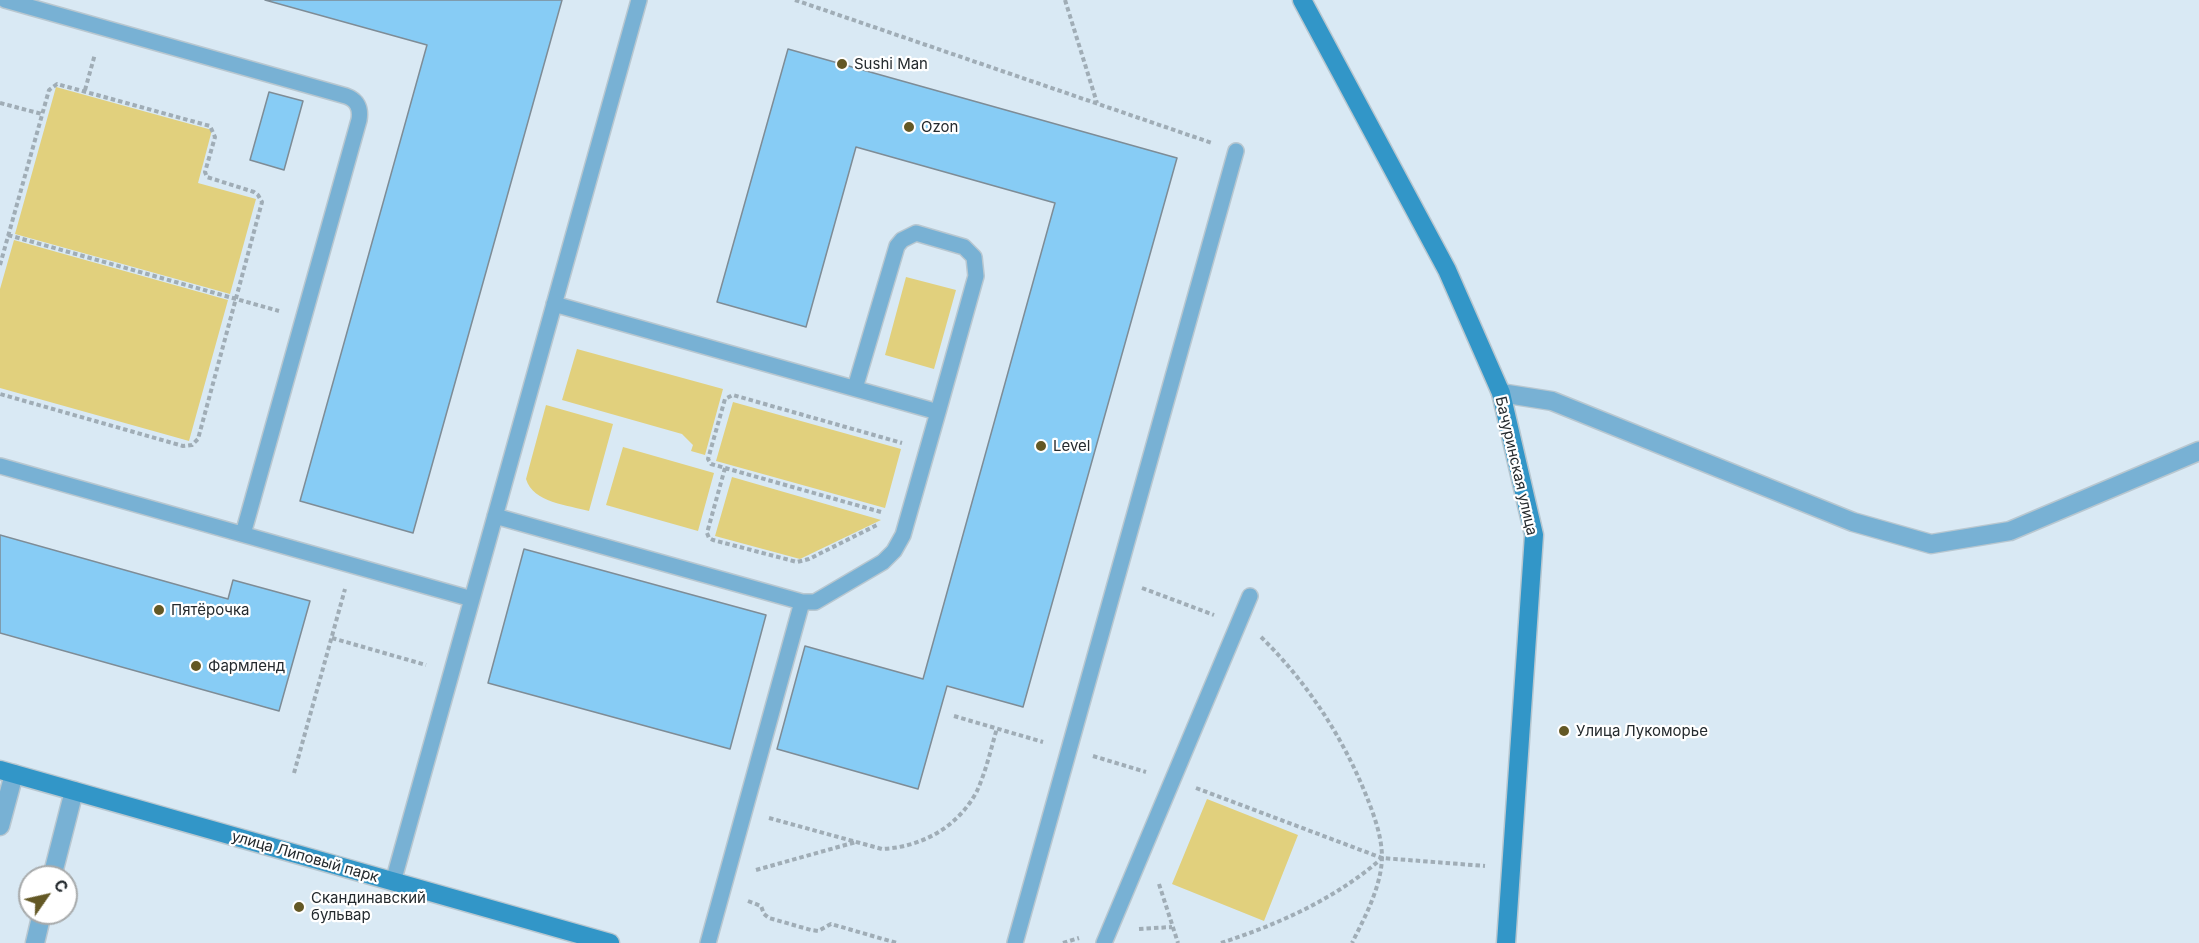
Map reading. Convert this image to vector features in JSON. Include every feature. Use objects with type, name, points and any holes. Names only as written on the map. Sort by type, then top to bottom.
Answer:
[{"type":"street","name":"Бачуринская улица","points":[[1302,0],[1447,270],[1501,393],[1534,535],[1506,943]]},
{"type":"street","points":[[1501,393],[1552,401],[1853,522],[1931,544],[2010,531],[2199,451]]},
{"type":"street","points":[[0,826],[7,772]]},
{"type":"street","name":"улица Липовый парк","points":[[7,772],[610,943]]},
{"type":"street","points":[[55,865],[74,791]]},
{"type":"street","points":[[35,943],[39,925]]},
{"type":"lane","points":[[5,0],[346,96],[352,98],[359,106],[359,120],[243,534]]},
{"type":"lane","points":[[393,882],[639,0]]},
{"type":"lane","points":[[1015,943],[1236,151]]},
{"type":"lane","points":[[495,516],[802,602],[815,602],[883,562],[899,545],[976,276],[974,257],[964,247],[916,233],[908,236],[897,246],[855,388]]},
{"type":"lane","points":[[554,304],[938,412]]},
{"type":"lane","points":[[0,466],[472,599]]},
{"type":"lane","points":[[1104,943],[1250,596]]},
{"type":"lane","points":[[708,943],[802,602]]},
{"type":"path","points":[[795,0],[1236,151]]},
{"type":"path","points":[[1065,0],[1097,104]]},
{"type":"path","points":[[85,90],[103,27]]},
{"type":"path","points":[[0,265],[49,90],[54,84],[60,83],[206,124],[213,129],[215,137],[205,172],[207,177],[254,192],[262,202],[198,439],[192,445],[183,446],[0,395]]},
{"type":"path","points":[[0,102],[42,114]]},
{"type":"path","points":[[8,235],[304,318]]},
{"type":"path","points":[[887,514],[713,465],[708,459],[725,399],[733,395],[900,442],[905,447]]},
{"type":"path","points":[[725,468],[707,533],[713,540],[793,563],[809,559],[881,523]]},
{"type":"path","points":[[294,773],[352,565]]},
{"type":"path","points":[[1116,578],[1239,624],[1260,636],[1277,653],[1322,710],[1358,776],[1377,828],[1382,858],[1374,892],[1352,943]]},
{"type":"path","points":[[332,638],[452,672]]},
{"type":"path","points":[[954,716],[1173,779],[1382,858],[1488,866]]},
{"type":"path","points":[[744,811],[882,849],[920,842],[943,830],[957,819],[977,790],[997,728]]},
{"type":"path","points":[[723,886],[857,842]]},
{"type":"path","points":[[1221,943],[1288,918],[1324,899],[1358,878],[1382,858]]},
{"type":"path","points":[[1158,880],[1178,943]]},
{"type":"path","points":[[723,886],[759,905],[764,914],[772,920],[815,931],[831,924],[897,943]]},
{"type":"shaded area","points":[[56,87],[212,130],[198,183],[256,199],[230,294],[15,234]]},
{"type":"shaded area","points":[[14,240],[228,300],[189,441],[0,388],[0,289]]},
{"type":"shaded area","points":[[906,277],[956,290],[934,369],[885,355]]},
{"type":"shaded area","points":[[577,349],[723,389],[705,455],[691,451],[693,445],[682,434],[562,400]]},
{"type":"shaded area","points":[[733,402],[901,449],[885,508],[716,461]]},
{"type":"shaded area","points":[[546,405],[613,424],[589,511],[543,498],[530,487],[526,479]]},
{"type":"shaded area","points":[[623,447],[714,473],[698,531],[606,505]]},
{"type":"shaded area","points":[[732,477],[881,520],[800,559],[715,536]]},
{"type":"shaded area","points":[[1207,799],[1298,835],[1264,921],[1172,884]]},
{"type":"building","points":[[265,0],[562,0],[413,533],[300,501],[427,45]]},
{"type":"building","points":[[788,49],[1177,158],[1023,707],[947,686],[918,789],[777,749],[805,646],[923,679],[1055,203],[856,147],[806,327],[717,302]]},
{"type":"building","points":[[269,92],[303,101],[284,170],[250,160]]},
{"type":"building","points":[[0,535],[228,599],[233,580],[310,601],[279,711],[0,633]]},
{"type":"building","points":[[524,549],[766,615],[730,749],[488,683]]},
{"type":"place","name":"Sushi Man","points":[[842,64]]},
{"type":"place","name":"Ozon","points":[[909,127]]},
{"type":"place","name":"Level","points":[[1041,446]]},
{"type":"place","name":"Пятёрочка","points":[[159,610]]},
{"type":"place","name":"Фармленд","points":[[196,666]]},
{"type":"place","name":"Улица Лукоморье","points":[[1564,731]]},
{"type":"place","name":"Скандинавский бульвар","points":[[299,907]]}]
